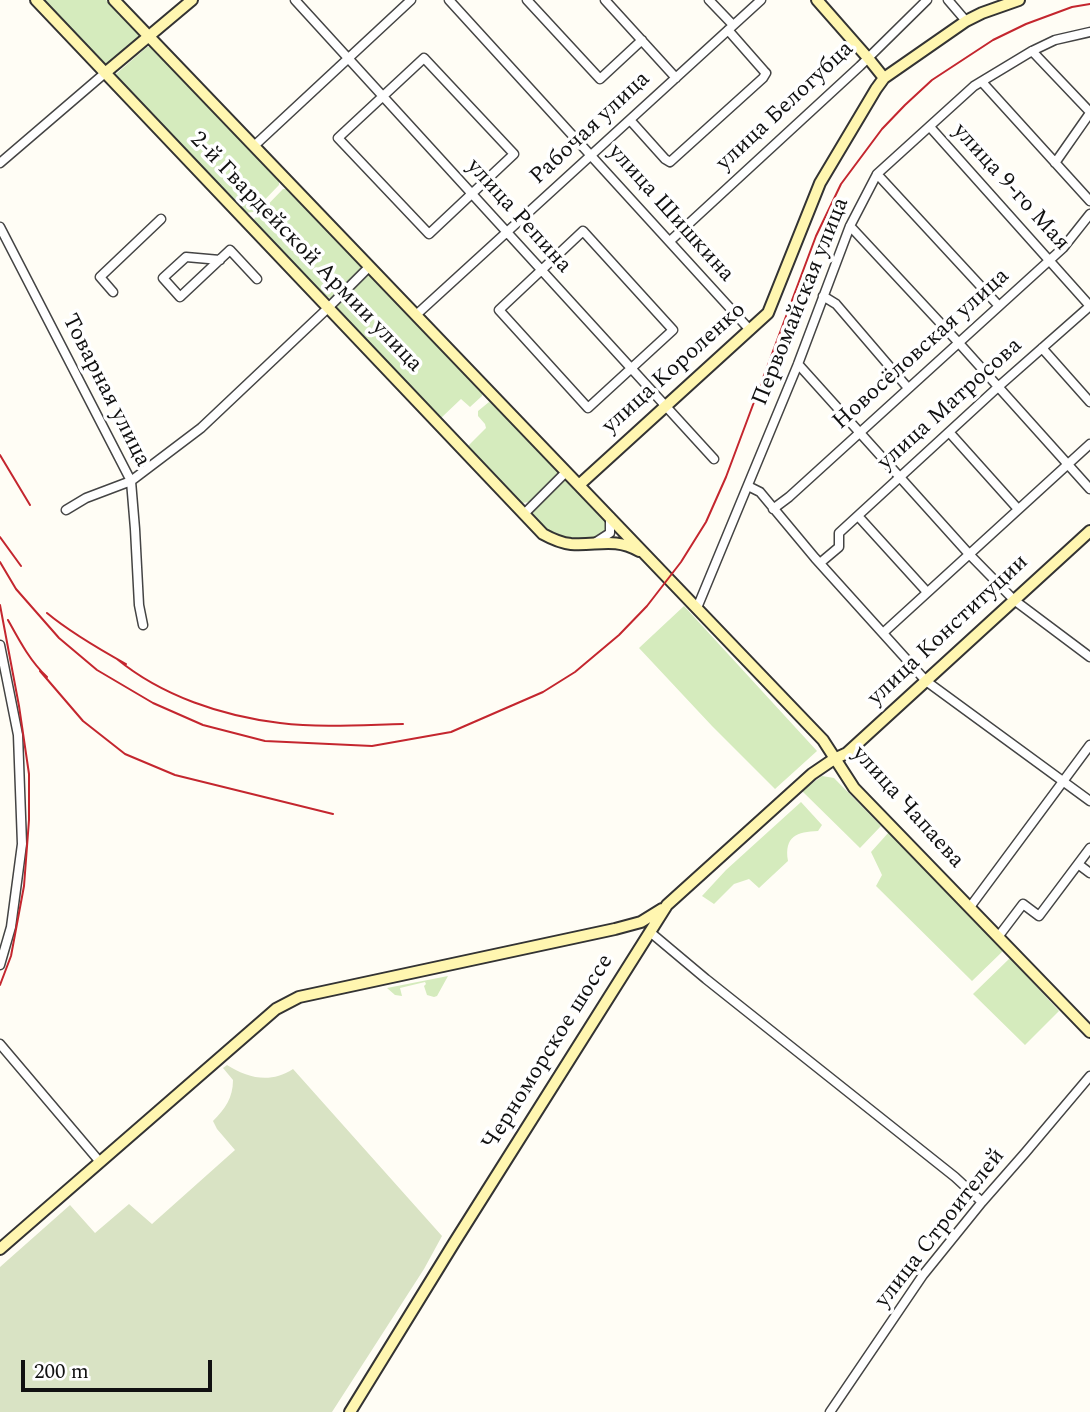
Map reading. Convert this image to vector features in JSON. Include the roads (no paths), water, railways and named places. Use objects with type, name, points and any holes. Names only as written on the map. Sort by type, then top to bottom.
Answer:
[{"type":"main road","name":"2-й Гвардейской Армии улица","points":[[36,0],[543,534],[570,544],[594,543]]},
{"type":"main road","name":"2-й Гвардейской Армии улица","points":[[114,0],[648,556]]},
{"type":"main road","points":[[105,73],[192,0]]},
{"type":"main road","points":[[817,0],[884,78]]},
{"type":"main road","name":"улица Короленко","points":[[579,485],[768,313],[820,183],[884,78],[966,21],[1019,0]]},
{"type":"main road","name":"улица Конституции","points":[[834,759],[847,753],[1090,531]]},
{"type":"main road","points":[[594,543],[614,542],[628,545],[648,556]]},
{"type":"main road","name":"улица Чапаева","points":[[648,556],[823,740],[855,788],[1090,1032]]},
{"type":"main road","points":[[803,719],[824,750],[822,762],[812,774]]},
{"type":"main road","name":"Черноморское шоссе","points":[[350,1412],[667,905],[812,774],[834,759]]},
{"type":"main road","points":[[0,1249],[276,1009],[299,998],[615,929],[641,922],[667,905]]},
{"type":"main road","points":[[615,929],[649,932]]},
{"type":"street","name":"улица Репина","points":[[295,0],[714,459]]},
{"type":"street","points":[[254,146],[411,0]]},
{"type":"street","name":"улица Шишкина","points":[[449,0],[750,330]]},
{"type":"street","points":[[527,0],[600,79],[642,40]]},
{"type":"street","points":[[605,0],[676,78]]},
{"type":"street","points":[[630,120],[670,162],[766,74],[709,0]]},
{"type":"street","name":"Рабочая улица","points":[[416,315],[761,0]]},
{"type":"street","name":"улица Белогубца","points":[[670,241],[869,58],[927,0]]},
{"type":"street","points":[[948,0],[966,21]]},
{"type":"street","name":"Первомайская улица","points":[[697,608],[798,364],[850,226],[877,174],[974,86],[1055,40],[1090,32]]},
{"type":"street","points":[[1032,51],[1090,112],[1055,163]]},
{"type":"street","points":[[424,58],[514,154],[471,194],[429,234],[338,138],[424,58]]},
{"type":"street","points":[[0,163],[105,73]]},
{"type":"street","points":[[982,82],[1090,201]]},
{"type":"street","name":"улица 9-го Мая","points":[[930,127],[1090,306]]},
{"type":"street","points":[[877,174],[999,306]]},
{"type":"street","name":"Новосёловская улица","points":[[773,509],[1063,248],[1090,214]]},
{"type":"street","points":[[113,292],[100,277],[161,219]]},
{"type":"street","points":[[850,226],[1090,489]]},
{"type":"street","name":"Товарная улица","points":[[0,227],[131,481],[139,605],[143,625]]},
{"type":"street","points":[[583,231],[673,330],[588,408],[499,310],[541,270],[583,231]]},
{"type":"street","points":[[220,260],[186,257],[163,278],[180,297],[220,260],[230,250],[257,279]]},
{"type":"street","points":[[66,510],[86,498],[131,481],[201,428],[369,267]]},
{"type":"street","points":[[823,296],[836,304],[908,388]]},
{"type":"street","name":"улица Матросова","points":[[820,563],[839,547],[839,533],[1090,306]]},
{"type":"street","points":[[1042,348],[1090,402]]},
{"type":"street","points":[[798,364],[969,554],[1014,600],[1090,657]]},
{"type":"street","points":[[949,432],[1018,509]]},
{"type":"street","points":[[883,632],[1090,444]]},
{"type":"street","points":[[524,514],[566,472]]},
{"type":"street","points":[[748,486],[760,492],[926,681],[1090,801]]},
{"type":"street","points":[[858,516],[927,592]]},
{"type":"street","points":[[594,543],[610,533],[610,517]]},
{"type":"street","points":[[0,645],[18,735],[22,844],[11,927],[0,965]]},
{"type":"street","points":[[970,907],[1090,745]]},
{"type":"street","points":[[998,937],[1023,904],[1039,916],[1090,848]]},
{"type":"street","points":[[1078,864],[1090,873]]},
{"type":"street","points":[[649,932],[955,1177],[982,1202]]},
{"type":"street","points":[[0,1044],[100,1162]]},
{"type":"street","name":"улица Строителей","points":[[830,1412],[923,1275],[1090,1076]]},
{"type":"railway","points":[[0,562],[16,589],[59,638],[97,670],[153,703],[203,725],[265,741],[372,746],[451,732],[543,692],[575,672],[619,635],[647,606],[681,562],[706,522],[726,477],[816,236],[841,184],[882,129],[932,80],[993,40],[1026,24],[1072,7],[1090,4]]},
{"type":"railway","points":[[0,455],[30,505]]},
{"type":"railway","points":[[0,537],[21,566]]},
{"type":"railway","points":[[0,605],[29,774],[24,886],[11,956],[0,985]]},
{"type":"railway","points":[[47,613],[95,647],[126,664]]},
{"type":"railway","points":[[8,620],[30,657],[47,677]]},
{"type":"railway","points":[[117,659],[153,684],[173,694],[236,715],[310,725],[403,724]]},
{"type":"railway","points":[[40,671],[83,721],[125,754],[175,775],[333,814]]}]
